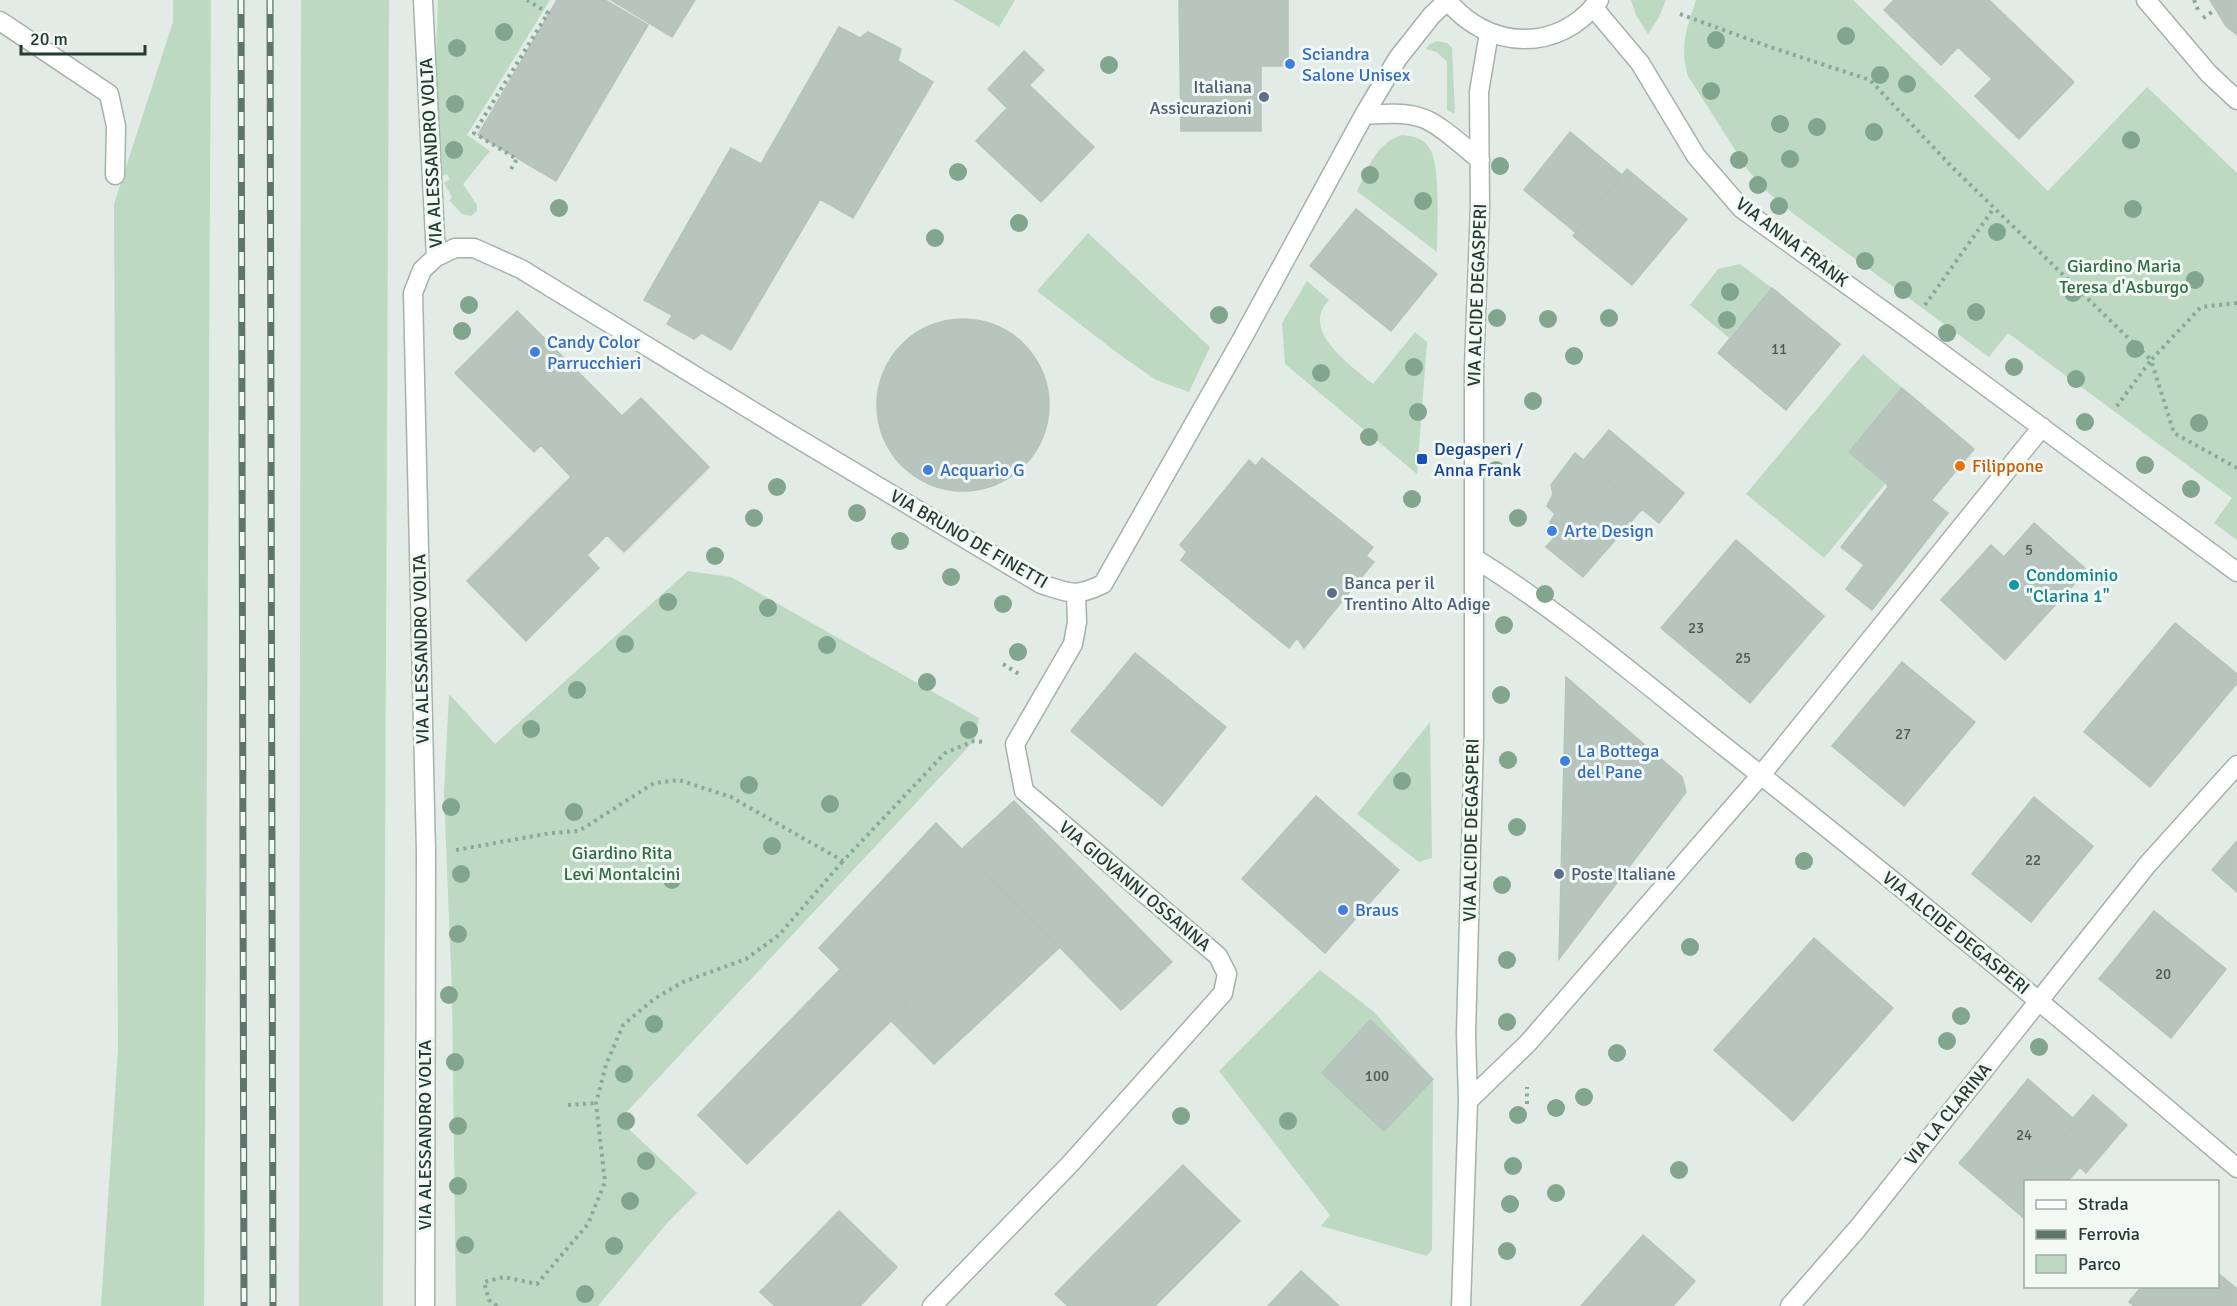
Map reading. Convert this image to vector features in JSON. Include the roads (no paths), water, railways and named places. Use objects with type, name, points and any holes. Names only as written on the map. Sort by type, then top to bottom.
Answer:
[{"type":"street","name":"VIA ALESSANDRO VOLTA","points":[[423,0],[436,257],[422,270],[413,293],[426,852],[425,1306]]},
{"type":"street","points":[[2146,0],[2209,74],[2237,100]]},
{"type":"street","points":[[1076,594],[1085,593],[1103,584],[1242,339],[1364,115],[1398,58],[1432,15],[1447,1],[1466,20],[1489,33],[1514,39],[1539,38],[1575,24],[1596,4]]},
{"type":"street","name":"VIA ANNA FRANK","points":[[1596,4],[1640,63],[1696,156],[1742,209],[2237,572]]},
{"type":"street","points":[[0,21],[109,94],[116,126],[115,175]]},
{"type":"street","name":"VIA ALCIDE DEGASPERI","points":[[1461,1306],[1468,1101],[1466,1034],[1474,736],[1474,368],[1480,206],[1479,92],[1489,33]]},
{"type":"street","points":[[1364,115],[1389,113],[1421,117],[1452,136],[1480,160]]},
{"type":"street","name":"VIA BRUNO DE FINETTI","points":[[436,257],[455,248],[474,248],[521,269],[1041,584],[1076,594]]},
{"type":"street","points":[[1468,1101],[1528,1043],[1761,775],[2042,427]]},
{"type":"street","name":"VIA ALCIDE DEGASPERI","points":[[1474,558],[1523,588],[1761,775],[2039,1000]]},
{"type":"street","name":"VIA GIOVANNI OSSANNA","points":[[932,1306],[1071,1163],[1223,993],[1227,974],[1218,956],[1024,791],[1015,744],[1072,644],[1077,622],[1076,594]]},
{"type":"street","name":"VIA LA CLARINA","points":[[1790,1306],[1858,1228],[2147,865],[2237,765]]},
{"type":"street","points":[[2039,1000],[2237,1168]]},
{"type":"railway","points":[[241,0],[244,1306]]},
{"type":"railway","points":[[270,0],[273,1306]]},
{"type":"place","name":"Sciandra Salone Unisex","points":[[1290,64]]},
{"type":"place","name":"Italiana Assicurazioni","points":[[1264,97]]},
{"type":"place","name":"Candy Color Parrucchieri","points":[[535,352]]},
{"type":"place","name":"Degasperi / Anna Frank","points":[[1422,459]]},
{"type":"place","name":"Filippone","points":[[1960,466]]},
{"type":"place","name":"Acquario G","points":[[928,470]]},
{"type":"place","name":"Arte Design","points":[[1552,531]]},
{"type":"place","name":"Condominio \"Clarina 1\"","points":[[2014,585]]},
{"type":"place","name":"Banca per il Trentino Alto Adige","points":[[1332,593]]},
{"type":"place","name":"La Bottega del Pane","points":[[1565,761]]},
{"type":"place","name":"Poste Italiane","points":[[1559,874]]},
{"type":"place","name":"Braus","points":[[1343,910]]},
{"type":"park label","name":"Giardino Maria Teresa d'Asburgo","points":[[2124,276]]},
{"type":"park label","name":"Giardino Rita Levi Montalcini","points":[[622,863]]}]
